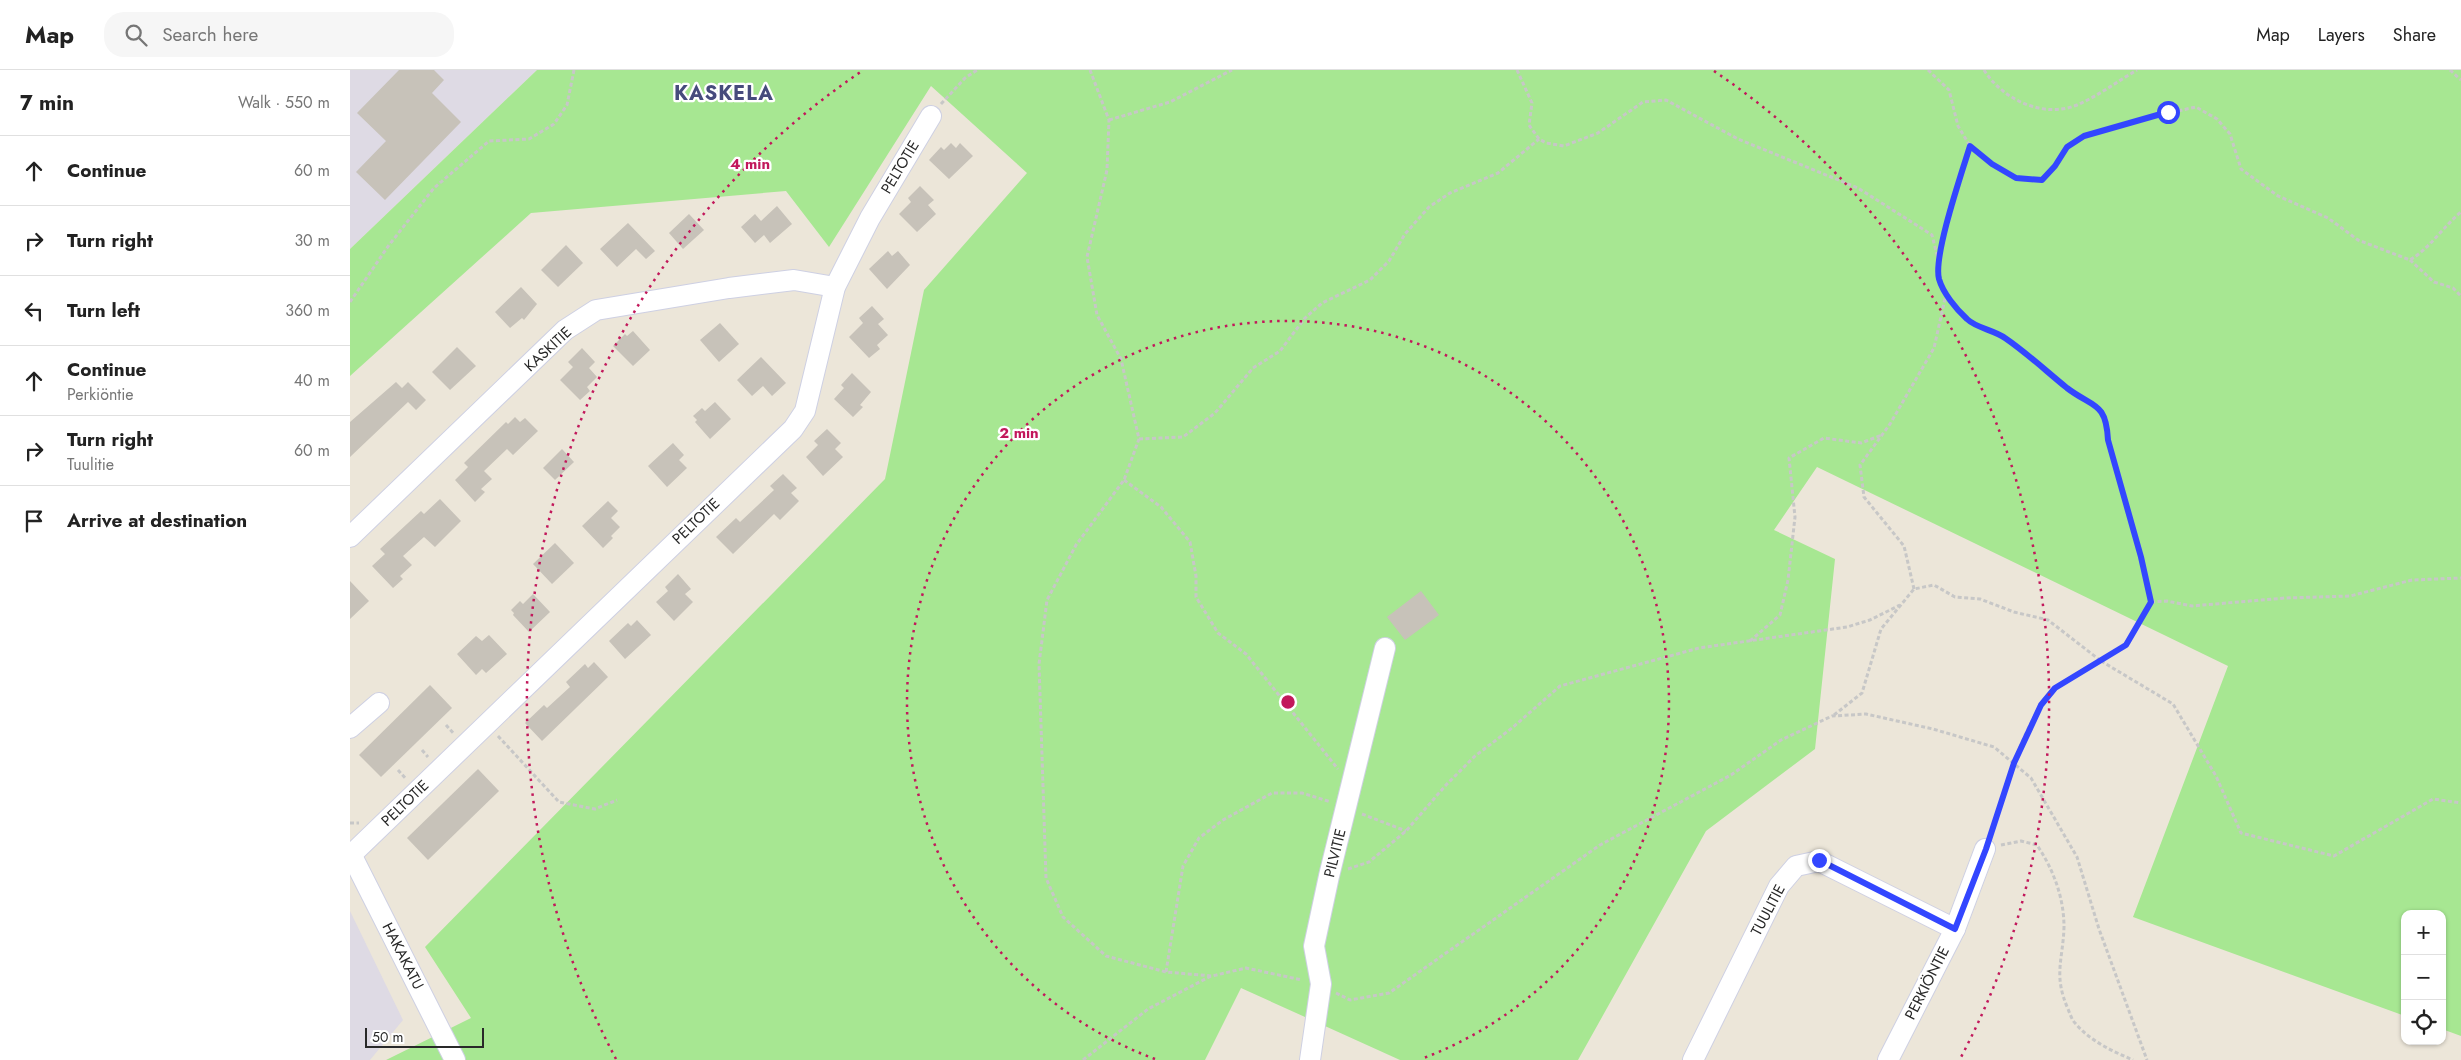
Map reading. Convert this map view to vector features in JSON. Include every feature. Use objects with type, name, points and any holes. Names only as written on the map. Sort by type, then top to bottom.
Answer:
[{"type":"street","name":"PELTOTIE","points":[[351,853],[793,429],[805,411],[835,287],[870,218],[930,116]]},
{"type":"street","name":"KASKITIE","points":[[350,537],[566,330],[596,310],[794,280],[835,287]]},
{"type":"street","name":"PILVITIE","points":[[1310,1060],[1321,984],[1314,946],[1329,876],[1386,648]]},
{"type":"street","points":[[350,728],[378,703]]},
{"type":"street","name":"PERKIÖNTIE","points":[[1888,1060],[1955,929],[1986,849]]},
{"type":"street","name":"HAKAKATU","points":[[351,853],[455,1060]]},
{"type":"street","name":"TUULITIE","points":[[1693,1060],[1779,886],[1796,866],[1819,860],[1955,929]]},
{"type":"path","points":[[350,302],[389,245],[441,182],[489,141],[530,139],[554,124],[567,105],[574,70]]},
{"type":"path","points":[[930,116],[965,78],[976,70]]},
{"type":"path","points":[[1090,70],[1109,120],[1107,170],[1088,257],[1097,315],[1121,359],[1138,439],[1124,480],[1076,545],[1047,600],[1039,664],[1046,878],[1063,917],[1106,956],[1166,972],[1212,976]]},
{"type":"path","points":[[1109,120],[1170,102],[1232,70]]},
{"type":"path","points":[[1517,70],[1532,103],[1529,125],[1539,139],[1546,143],[1564,146],[1598,133],[1643,102],[1666,100],[1738,139],[1858,188],[1932,235],[1938,258],[1939,278],[1946,294],[1968,321],[2003,336],[2039,363],[2068,389],[2092,402],[2107,420],[2108,440],[2141,557],[2151,602],[2126,645],[2055,688],[2041,705],[2014,763],[1986,849]]},
{"type":"path","points":[[1928,70],[1948,90],[1958,126],[1970,146],[1992,164],[2016,178],[2042,180],[2055,166],[2067,147],[2084,136],[2131,121],[2196,108],[2217,120],[2230,134],[2241,169],[2278,196],[2328,218],[2358,240],[2410,260],[2434,282],[2453,288],[2461,296]]},
{"type":"path","points":[[1984,70],[1992,83],[2020,102],[2045,109],[2076,105],[2137,70]]},
{"type":"path","points":[[2450,70],[2461,80]]},
{"type":"path","points":[[1138,439],[1183,437],[1215,413],[1253,368],[1280,351],[1305,318],[1322,303],[1370,280],[1389,261],[1405,234],[1429,207],[1450,193],[1498,173],[1539,139]]},
{"type":"path","points":[[1938,258],[1970,146]]},
{"type":"path","points":[[2410,260],[2422,253],[2447,224],[2461,212]]},
{"type":"path","points":[[1914,589],[1904,546],[1864,497],[1860,465],[1882,435],[1934,348],[1946,294]]},
{"type":"path","points":[[1750,642],[1780,615],[1788,580],[1795,517],[1789,458],[1824,438],[1861,443],[1882,435]]},
{"type":"path","points":[[1124,480],[1160,507],[1190,542],[1196,576],[1196,598],[1218,633],[1246,654],[1283,698],[1309,734],[1352,784]]},
{"type":"path","points":[[2151,602],[2167,601],[2192,606],[2285,598],[2350,596],[2412,580],[2461,578]]},
{"type":"path","points":[[1083,1060],[1148,1009],[1212,976],[1246,968],[1321,984],[1350,1000],[1389,993],[1600,845],[1731,775],[1782,740],[1832,716],[1862,693],[1881,629],[1914,589],[1934,585],[1955,597],[1971,600],[1980,599],[2014,612],[2048,620],[2100,661],[2173,704],[2216,776],[2241,833],[2334,856],[2433,799],[2461,803]]},
{"type":"path","points":[[1329,876],[1369,862],[1406,831],[1446,785],[1475,756],[1512,728],[1560,686],[1699,648],[1847,627],[1870,620],[1903,604]]},
{"type":"path","points":[[1832,716],[1866,714],[1933,729],[1994,747],[2031,778],[2077,857],[2099,929],[2147,1060]]},
{"type":"path","points":[[487,724],[559,802],[595,809],[617,800]]},
{"type":"path","points":[[1166,972],[1183,866],[1199,838],[1223,820],[1272,793],[1302,793],[1406,831]]},
{"type":"path","points":[[1986,849],[2021,841],[2037,845],[2042,852],[2051,866],[2060,896],[2064,927],[2059,960],[2061,993],[2074,1023],[2102,1046],[2132,1060]]},
{"type":"shaded area","points":[[350,70],[537,70],[350,249]]},
{"type":"shaded area","points":[[350,911],[403,1020],[370,1060],[350,1060]]},
{"type":"green space","points":[[537,70],[2461,70],[2461,1036],[2446,1030],[2446,910],[2401,910],[2401,1015],[2133,917],[2228,666],[1817,467],[1774,530],[1835,559],[1815,749],[1706,831],[1578,1060],[1400,1060],[1241,988],[1205,1060],[386,1060],[471,1018],[425,947],[885,479],[924,290],[1027,173],[931,86],[829,247],[786,191],[531,213],[350,376],[350,249]]},
{"type":"building","points":[[399,70],[434,70],[444,80],[432,93],[461,122],[385,200],[356,172],[386,141],[357,113]]},
{"type":"building","points":[[951,143],[956,148],[960,143],[973,156],[949,179],[929,160],[941,147],[944,150]]},
{"type":"building","points":[[920,186],[934,200],[928,205],[936,214],[917,232],[899,214],[911,202],[908,198]]},
{"type":"building","points":[[777,206],[792,224],[770,243],[764,235],[755,243],[741,227],[755,214],[761,221]]},
{"type":"building","points":[[689,214],[704,230],[683,249],[669,233]]},
{"type":"building","points":[[628,223],[655,251],[646,259],[636,249],[617,267],[600,249]]},
{"type":"building","points":[[566,245],[583,263],[558,287],[541,270]]},
{"type":"building","points":[[888,251],[892,256],[898,251],[910,265],[887,289],[869,269]]},
{"type":"building","points":[[521,287],[537,304],[524,320],[522,318],[510,328],[495,312]]},
{"type":"building","points":[[872,306],[884,319],[878,324],[888,335],[877,345],[880,349],[869,358],[849,337],[863,323],[859,318]]},
{"type":"building","points":[[720,323],[739,344],[719,362],[700,340]]},
{"type":"building","points":[[633,331],[650,350],[633,366],[613,346],[625,334],[627,336]]},
{"type":"building","points":[[457,347],[476,366],[450,390],[432,372]]},
{"type":"building","points":[[582,348],[595,362],[589,368],[597,377],[587,387],[590,391],[580,400],[560,380],[573,367],[568,362]]},
{"type":"building","points":[[761,357],[786,383],[772,396],[763,386],[752,396],[737,380]]},
{"type":"building","points":[[852,373],[871,392],[860,405],[863,407],[853,417],[834,399],[844,388],[841,385]]},
{"type":"building","points":[[396,382],[402,388],[408,382],[426,400],[416,410],[408,402],[350,457],[350,422]]},
{"type":"building","points":[[715,402],[731,419],[710,439],[695,422],[697,420],[693,416],[702,408],[705,411]]},
{"type":"building","points":[[515,417],[520,422],[525,418],[538,431],[513,455],[507,449],[484,471],[492,479],[481,489],[485,492],[475,502],[455,480],[468,467],[464,463],[506,422],[508,424]]},
{"type":"building","points":[[827,429],[841,443],[835,449],[843,457],[823,476],[806,457],[818,445],[814,441]]},
{"type":"building","points":[[673,443],[684,455],[679,460],[687,468],[667,487],[648,466]]},
{"type":"building","points":[[562,449],[574,462],[555,480],[543,468]]},
{"type":"building","points":[[783,474],[797,488],[791,493],[799,501],[780,520],[774,514],[733,554],[716,537],[736,518],[740,522],[774,490],[770,486]]},
{"type":"building","points":[[440,499],[461,521],[435,547],[424,537],[403,556],[412,565],[400,576],[403,579],[393,588],[372,566],[385,554],[380,549],[421,511],[424,514]]},
{"type":"building","points":[[608,501],[618,511],[611,518],[620,527],[603,548],[582,526]]},
{"type":"building","points":[[555,543],[574,563],[552,584],[533,564]]},
{"type":"building","points":[[678,574],[691,589],[685,594],[693,602],[674,621],[656,602],[668,591],[665,587]]},
{"type":"building","points":[[350,581],[369,601],[350,619]]},
{"type":"building","points":[[1421,591],[1439,615],[1405,640],[1387,617]]},
{"type":"building","points":[[533,594],[550,612],[529,632],[513,615],[514,613],[511,610],[520,601],[523,604]]},
{"type":"building","points":[[637,620],[651,635],[625,659],[609,641],[628,623],[631,626]]},
{"type":"building","points":[[489,635],[507,654],[486,673],[482,669],[476,675],[457,654],[476,636],[482,641]]},
{"type":"building","points":[[594,662],[608,677],[542,741],[525,723],[544,705],[547,708],[570,687],[566,682],[585,664],[588,668]]},
{"type":"building","points":[[430,685],[452,708],[381,777],[359,755]]},
{"type":"building","points":[[478,769],[499,791],[428,860],[407,838]]},
{"type":"district","name":"KASKELA","points":[[724,93]]},
{"type":"route","points":[[1819,860],[1955,929],[1986,849],[2014,763],[2041,705],[2055,688],[2126,645],[2151,602],[2141,557],[2108,440],[2107,420],[2092,402],[2068,389],[2039,363],[2003,336],[1968,321],[1946,294],[1939,278],[1938,258],[1970,146],[1992,164],[2016,178],[2042,180],[2055,166],[2067,147],[2084,136],[2131,121],[2168,112]]}]
